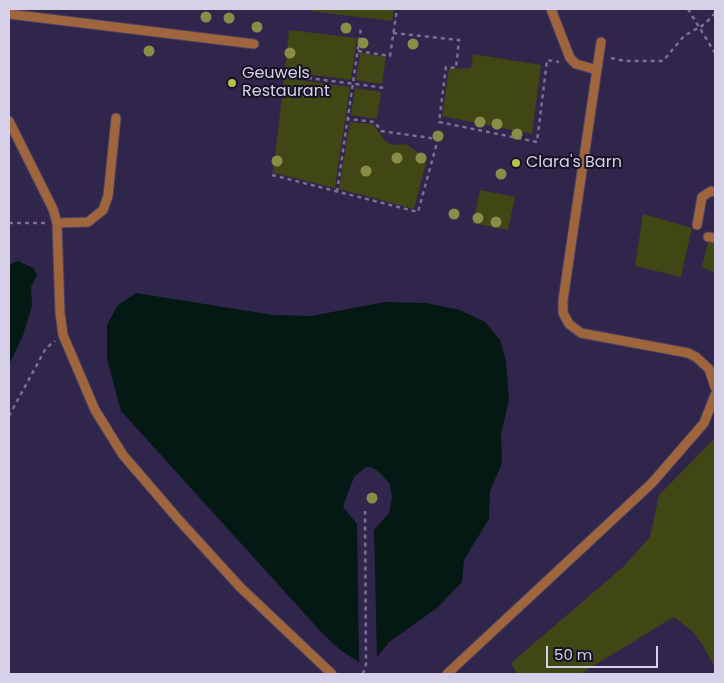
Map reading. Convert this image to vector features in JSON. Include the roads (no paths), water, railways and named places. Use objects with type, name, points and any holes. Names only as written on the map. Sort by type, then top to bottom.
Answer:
[{"type":"lane","points":[[551,9],[570,58],[576,64],[597,70]]},
{"type":"lane","points":[[9,14],[254,44]]},
{"type":"lane","points":[[601,42],[563,300],[563,313],[569,324],[581,333],[688,353],[696,357],[709,369],[715,386]]},
{"type":"lane","points":[[57,223],[88,222],[103,210],[108,196],[116,118]]},
{"type":"lane","points":[[9,121],[53,209],[57,223],[60,313],[63,335],[95,410],[123,455],[178,519],[240,587],[332,674]]},
{"type":"lane","points":[[697,225],[702,197],[711,191],[715,192]]},
{"type":"lane","points":[[446,674],[652,483],[704,423],[715,395]]},
{"type":"place","name":"Geuwels Restaurant","points":[[232,83]]},
{"type":"place","name":"Clara's Barn","points":[[516,163]]}]
